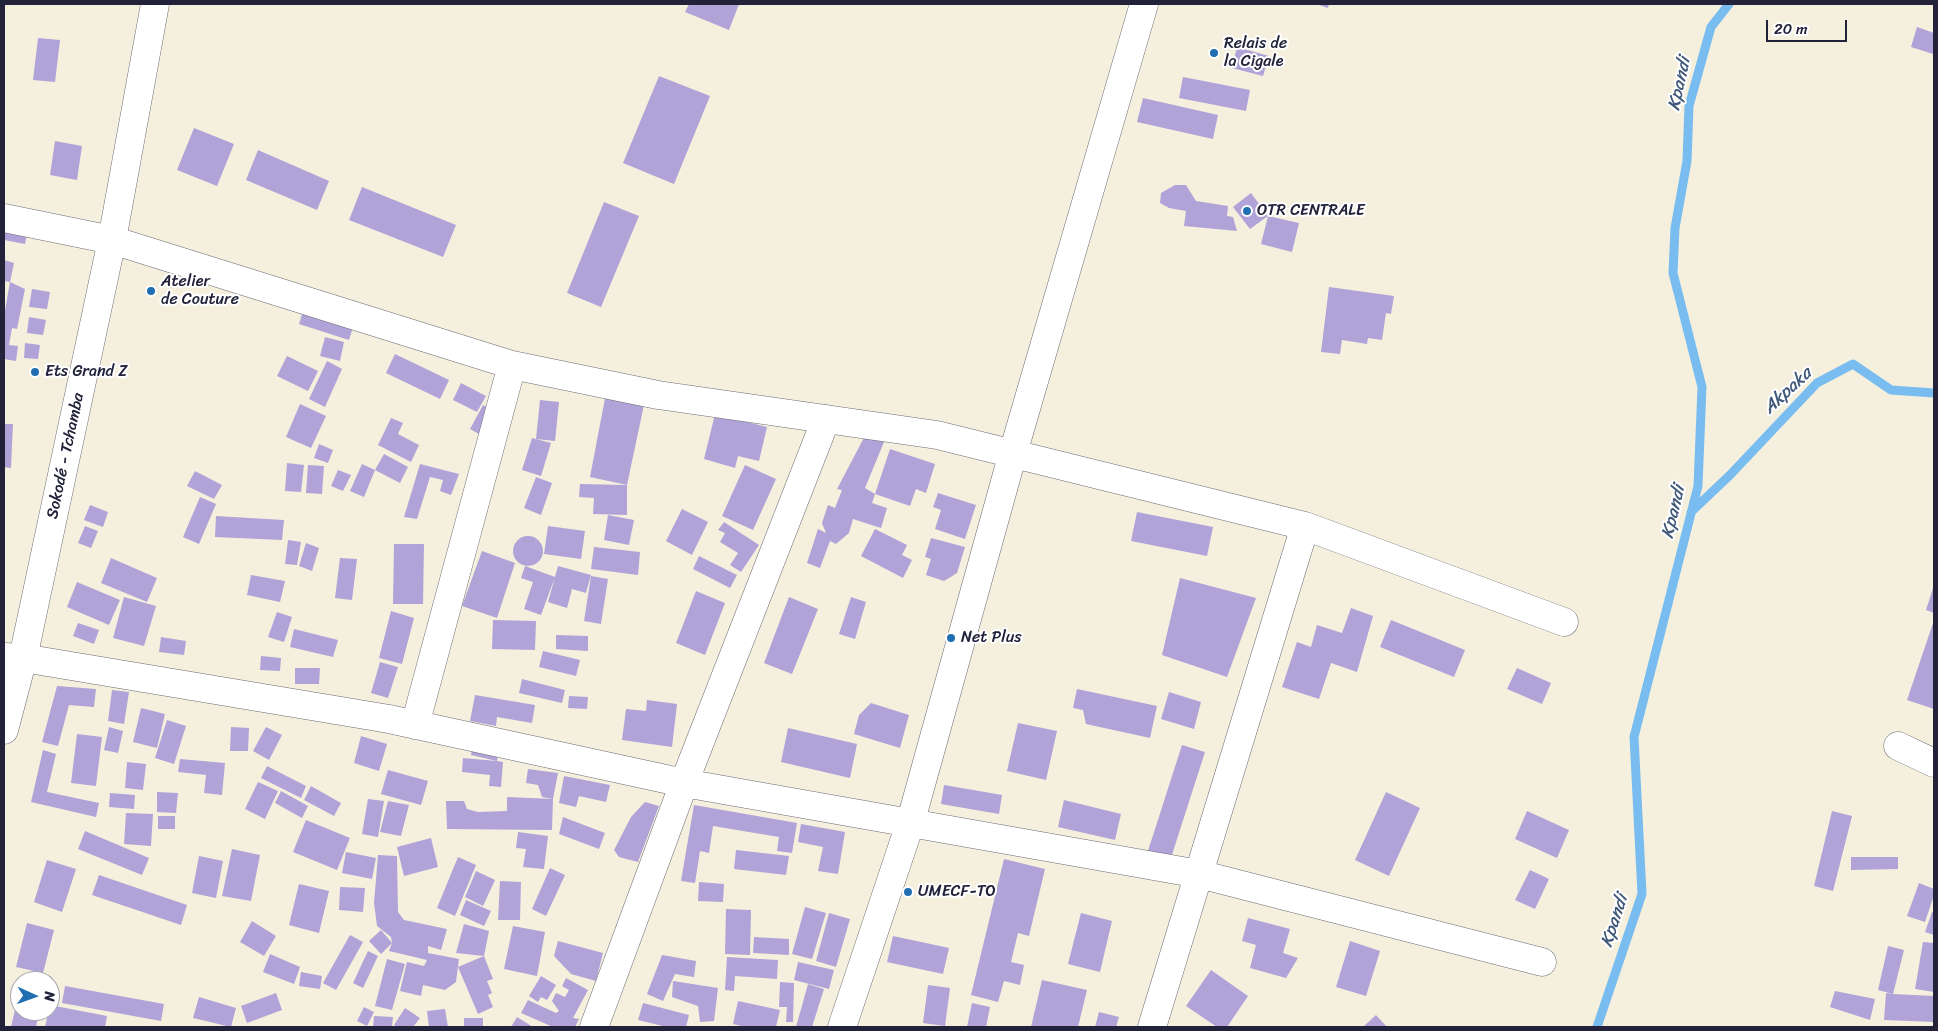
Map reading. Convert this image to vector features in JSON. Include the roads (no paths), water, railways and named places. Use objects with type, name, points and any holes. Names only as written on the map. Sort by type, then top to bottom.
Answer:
[{"type":"street","name":"Sokodé - Tchamba","points":[[4,730],[14,658],[112,240],[155,4]]},
{"type":"street","points":[[842,1027],[910,824],[1013,453],[1144,4]]},
{"type":"street","points":[[4,218],[112,240],[512,365],[658,395],[937,435],[1305,526],[1564,622]]},
{"type":"street","points":[[414,725],[512,365]]},
{"type":"street","points":[[594,1027],[684,783],[826,419]]},
{"type":"street","points":[[1152,1027],[1305,526]]},
{"type":"street","points":[[14,658],[414,725],[684,783],[1200,874],[1542,962]]},
{"type":"street","points":[[1898,746],[1934,763]]},
{"type":"waterway","name":"Kpandi","points":[[1597,1027],[1642,894],[1634,737],[1698,486],[1702,387],[1673,273],[1675,228],[1687,161],[1689,106],[1711,27],[1729,4]]},
{"type":"waterway","name":"Akpaka","points":[[1691,512],[1730,475],[1817,383],[1853,364],[1891,390],[1934,393]]},
{"type":"place","name":"Relais de la Cigale","points":[[1214,53]]},
{"type":"place","name":"OTR CENTRALE","points":[[1247,211]]},
{"type":"place","name":"Atelier de Couture","points":[[151,291]]},
{"type":"place","name":"Ets Grand Z","points":[[35,372]]},
{"type":"place","name":"Net Plus","points":[[951,638]]},
{"type":"place","name":"UMECF-TO","points":[[908,892]]}]
